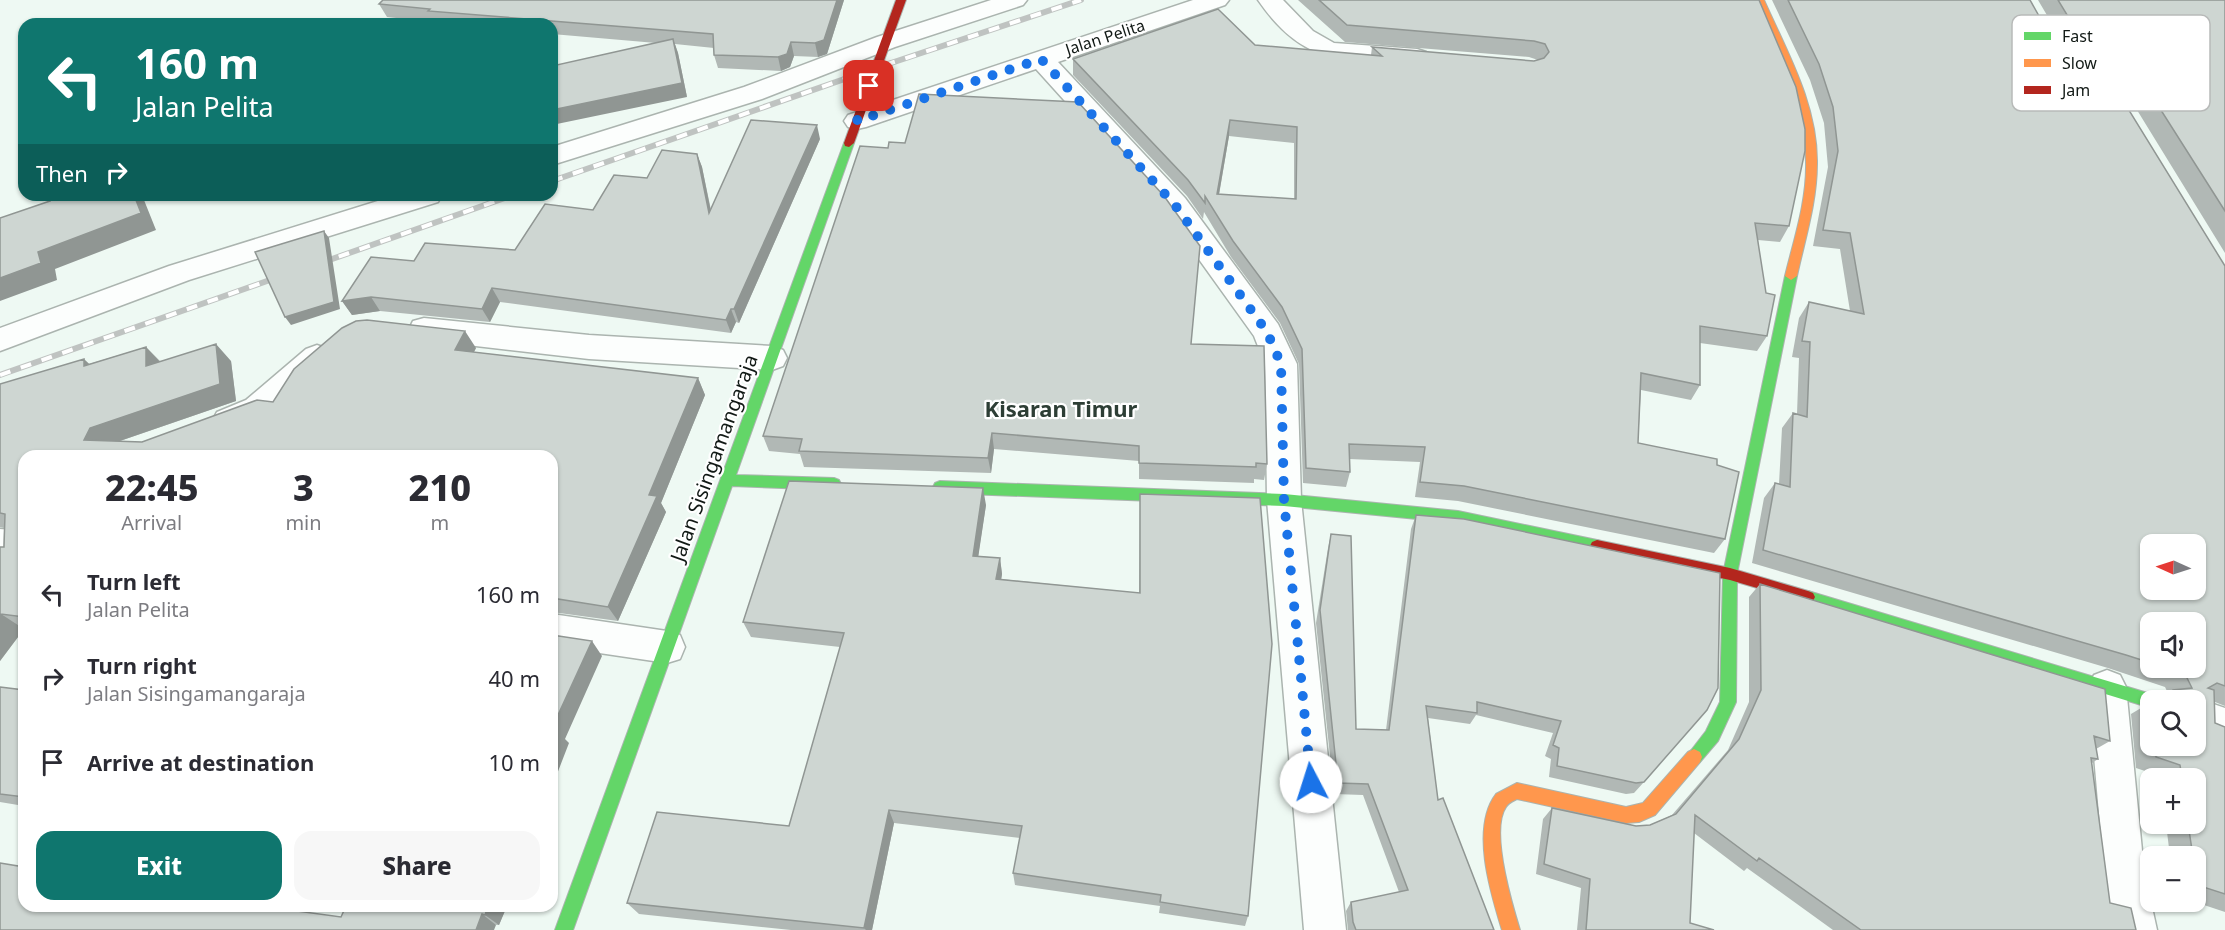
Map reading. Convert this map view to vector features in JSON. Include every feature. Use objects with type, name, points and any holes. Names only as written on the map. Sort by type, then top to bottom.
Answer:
[{"type":"street","name":"Jalan Sisingamangaraja","points":[[564,930],[901,0]]},
{"type":"street","points":[[558,154],[753,93],[886,42],[1015,0]]},
{"type":"street","name":"Jalan Pelita","points":[[857,121],[1217,0]]},
{"type":"street","points":[[1270,0],[1307,39],[1319,47],[1330,50],[1435,59]]},
{"type":"street","points":[[1511,930],[1502,903],[1496,863],[1495,819],[1498,804],[1505,796],[1517,791],[1626,815],[1649,810],[1712,736],[1728,702],[1730,574],[1805,206],[1812,160],[1810,136],[1803,107],[1759,0]]},
{"type":"street","points":[[1041,59],[1175,205],[1267,332],[1281,364],[1284,500],[1325,930]]},
{"type":"street","points":[[0,340],[379,202]]},
{"type":"street","points":[[391,326],[589,346],[772,358]]},
{"type":"street","points":[[204,429],[257,409],[343,336]]},
{"type":"street","points":[[728,480],[846,484]]},
{"type":"street","points":[[929,487],[1284,500],[1458,517],[1730,574],[2140,698]]},
{"type":"street","points":[[0,544],[18,546]]},
{"type":"street","points":[[558,631],[667,647]]},
{"type":"street","points":[[2107,687],[2124,871],[2136,930]]},
{"type":"street","points":[[2206,719],[2225,726]]},
{"type":"building","points":[[383,0],[837,0],[824,40],[815,43],[791,42],[787,54],[778,57],[714,55],[713,34],[558,21],[558,18],[515,18],[428,11],[430,9],[379,4]]},
{"type":"building","points":[[1319,0],[1759,0],[1796,87],[1805,129],[1805,151],[1789,226],[1755,223],[1766,293],[1775,295],[1767,336],[1700,326],[1700,385],[1641,373],[1638,443],[1717,459],[1717,465],[1739,472],[1725,539],[1464,486],[1420,482],[1425,447],[1349,444],[1350,472],[1306,468],[1302,349],[1282,307],[1233,241],[1205,196],[1205,203],[1188,180],[1073,59],[1218,9],[1255,45],[1382,56],[1372,47],[1534,61],[1544,58],[1549,52],[1545,44],[1534,41],[1347,25]],"holes":[[[1230,120],[1297,127],[1296,199],[1217,194]]]},
{"type":"building","points":[[1788,0],[2030,0],[2038,15],[2012,15],[2012,111],[2129,111],[2225,266],[2225,686],[2217,683],[2208,688],[2214,690],[2215,723],[2225,727],[2225,894],[2206,888],[2206,846],[2191,846],[2190,834],[2206,834],[2206,768],[2180,768],[2180,765],[2156,756],[2206,756],[2206,690],[2173,690],[2192,688],[2187,678],[2206,678],[2206,612],[2140,612],[2140,659],[1763,550],[1775,483],[1790,487],[1793,413],[1807,417],[1810,342],[1802,341],[1809,302],[1864,314],[1850,233],[1823,230],[1838,151],[1833,107],[1819,64]]},
{"type":"building","points":[[2058,0],[2225,0],[2225,211],[2162,111],[2210,111],[2210,15],[2067,15]]},
{"type":"building","points":[[673,39],[682,83],[558,109],[558,65]]},
{"type":"building","points":[[919,94],[1078,102],[1164,196],[1200,246],[1191,344],[1264,346],[1267,464],[1256,463],[1256,467],[1139,463],[1139,446],[992,433],[988,458],[799,451],[802,439],[763,436],[860,146],[888,148],[889,142],[905,143]]},
{"type":"building","points":[[751,120],[817,125],[734,309],[731,309],[726,320],[492,288],[482,309],[371,297],[342,301],[371,257],[414,261],[425,243],[515,250],[545,204],[593,210],[614,175],[647,178],[662,150],[697,154],[709,213]]},
{"type":"building","points":[[50,201],[136,201],[141,213],[38,252],[41,263],[0,278],[0,218]]},
{"type":"building","points":[[324,231],[334,302],[285,317],[255,252]]},
{"type":"building","points":[[367,320],[465,331],[455,350],[698,378],[649,495],[657,496],[608,607],[558,599],[558,450],[18,450],[18,616],[1,614],[0,616],[0,547],[4,547],[5,514],[0,513],[0,384],[84,359],[84,366],[146,347],[146,366],[216,344],[220,384],[90,428],[84,440],[142,442],[257,400],[273,402],[294,369],[342,328],[356,321]]},
{"type":"building","points":[[789,481],[983,488],[973,556],[1000,558],[996,579],[1140,593],[1140,494],[1260,498],[1272,644],[1248,916],[1160,902],[1161,895],[1013,873],[1022,826],[889,810],[864,928],[627,903],[657,812],[789,826],[844,633],[743,622]]},
{"type":"building","points":[[1416,515],[1464,519],[1720,573],[1718,688],[1707,710],[1644,782],[1636,783],[1557,766],[1559,748],[1553,745],[1561,721],[1477,702],[1477,713],[1426,706],[1438,800],[1443,798],[1494,930],[1356,930],[1353,922],[1351,902],[1408,890],[1368,784],[1338,783],[1320,610],[1331,534],[1351,536],[1356,729],[1389,730]]},
{"type":"building","points":[[1760,584],[2105,689],[2110,741],[2094,736],[2098,759],[2091,758],[2110,903],[2131,908],[2136,930],[1861,930],[1759,858],[1757,861],[1695,815],[1690,923],[1714,930],[1586,930],[1590,879],[1544,864],[1552,808],[1636,826],[1650,825],[1676,814],[1739,739],[1761,690]]},
{"type":"building","points":[[558,636],[592,641],[558,715]]},
{"type":"building","points":[[0,687],[18,689],[18,796],[0,794]]},
{"type":"building","points":[[0,863],[18,866],[18,912],[304,912],[341,917],[343,912],[486,912],[485,915],[482,914],[476,930],[0,930]]},
{"type":"railway","points":[[558,179],[876,68],[1081,0]]},
{"type":"railway","points":[[318,264],[496,201]]},
{"type":"railway","points":[[0,375],[284,275]]},
{"type":"traffic: fast","points":[[564,930],[849,143]]},
{"type":"traffic: fast","points":[[1694,757],[1712,736],[1728,702],[1730,574],[1791,276]]},
{"type":"traffic: fast","points":[[728,480],[834,484]]},
{"type":"traffic: fast","points":[[940,487],[1284,500],[1458,517],[1597,546]]},
{"type":"traffic: fast","points":[[1808,597],[2140,698]]},
{"type":"traffic: slow","points":[[1759,0],[1794,79],[1811,141],[1810,191],[1791,276]]},
{"type":"traffic: slow","points":[[1511,930],[1495,867],[1493,849],[1494,817],[1501,799],[1517,791],[1626,815],[1639,814],[1649,809],[1694,757]]},
{"type":"traffic: jam","points":[[849,143],[901,0]]},
{"type":"traffic: jam","points":[[1597,546],[1730,574],[1808,597]]},
{"type":"district","name":"Kisaran Timur","points":[[1061,409]]},
{"type":"route","points":[[869,86],[857,121],[1041,59],[1175,205],[1267,332],[1281,364],[1284,500],[1311,782]]}]
